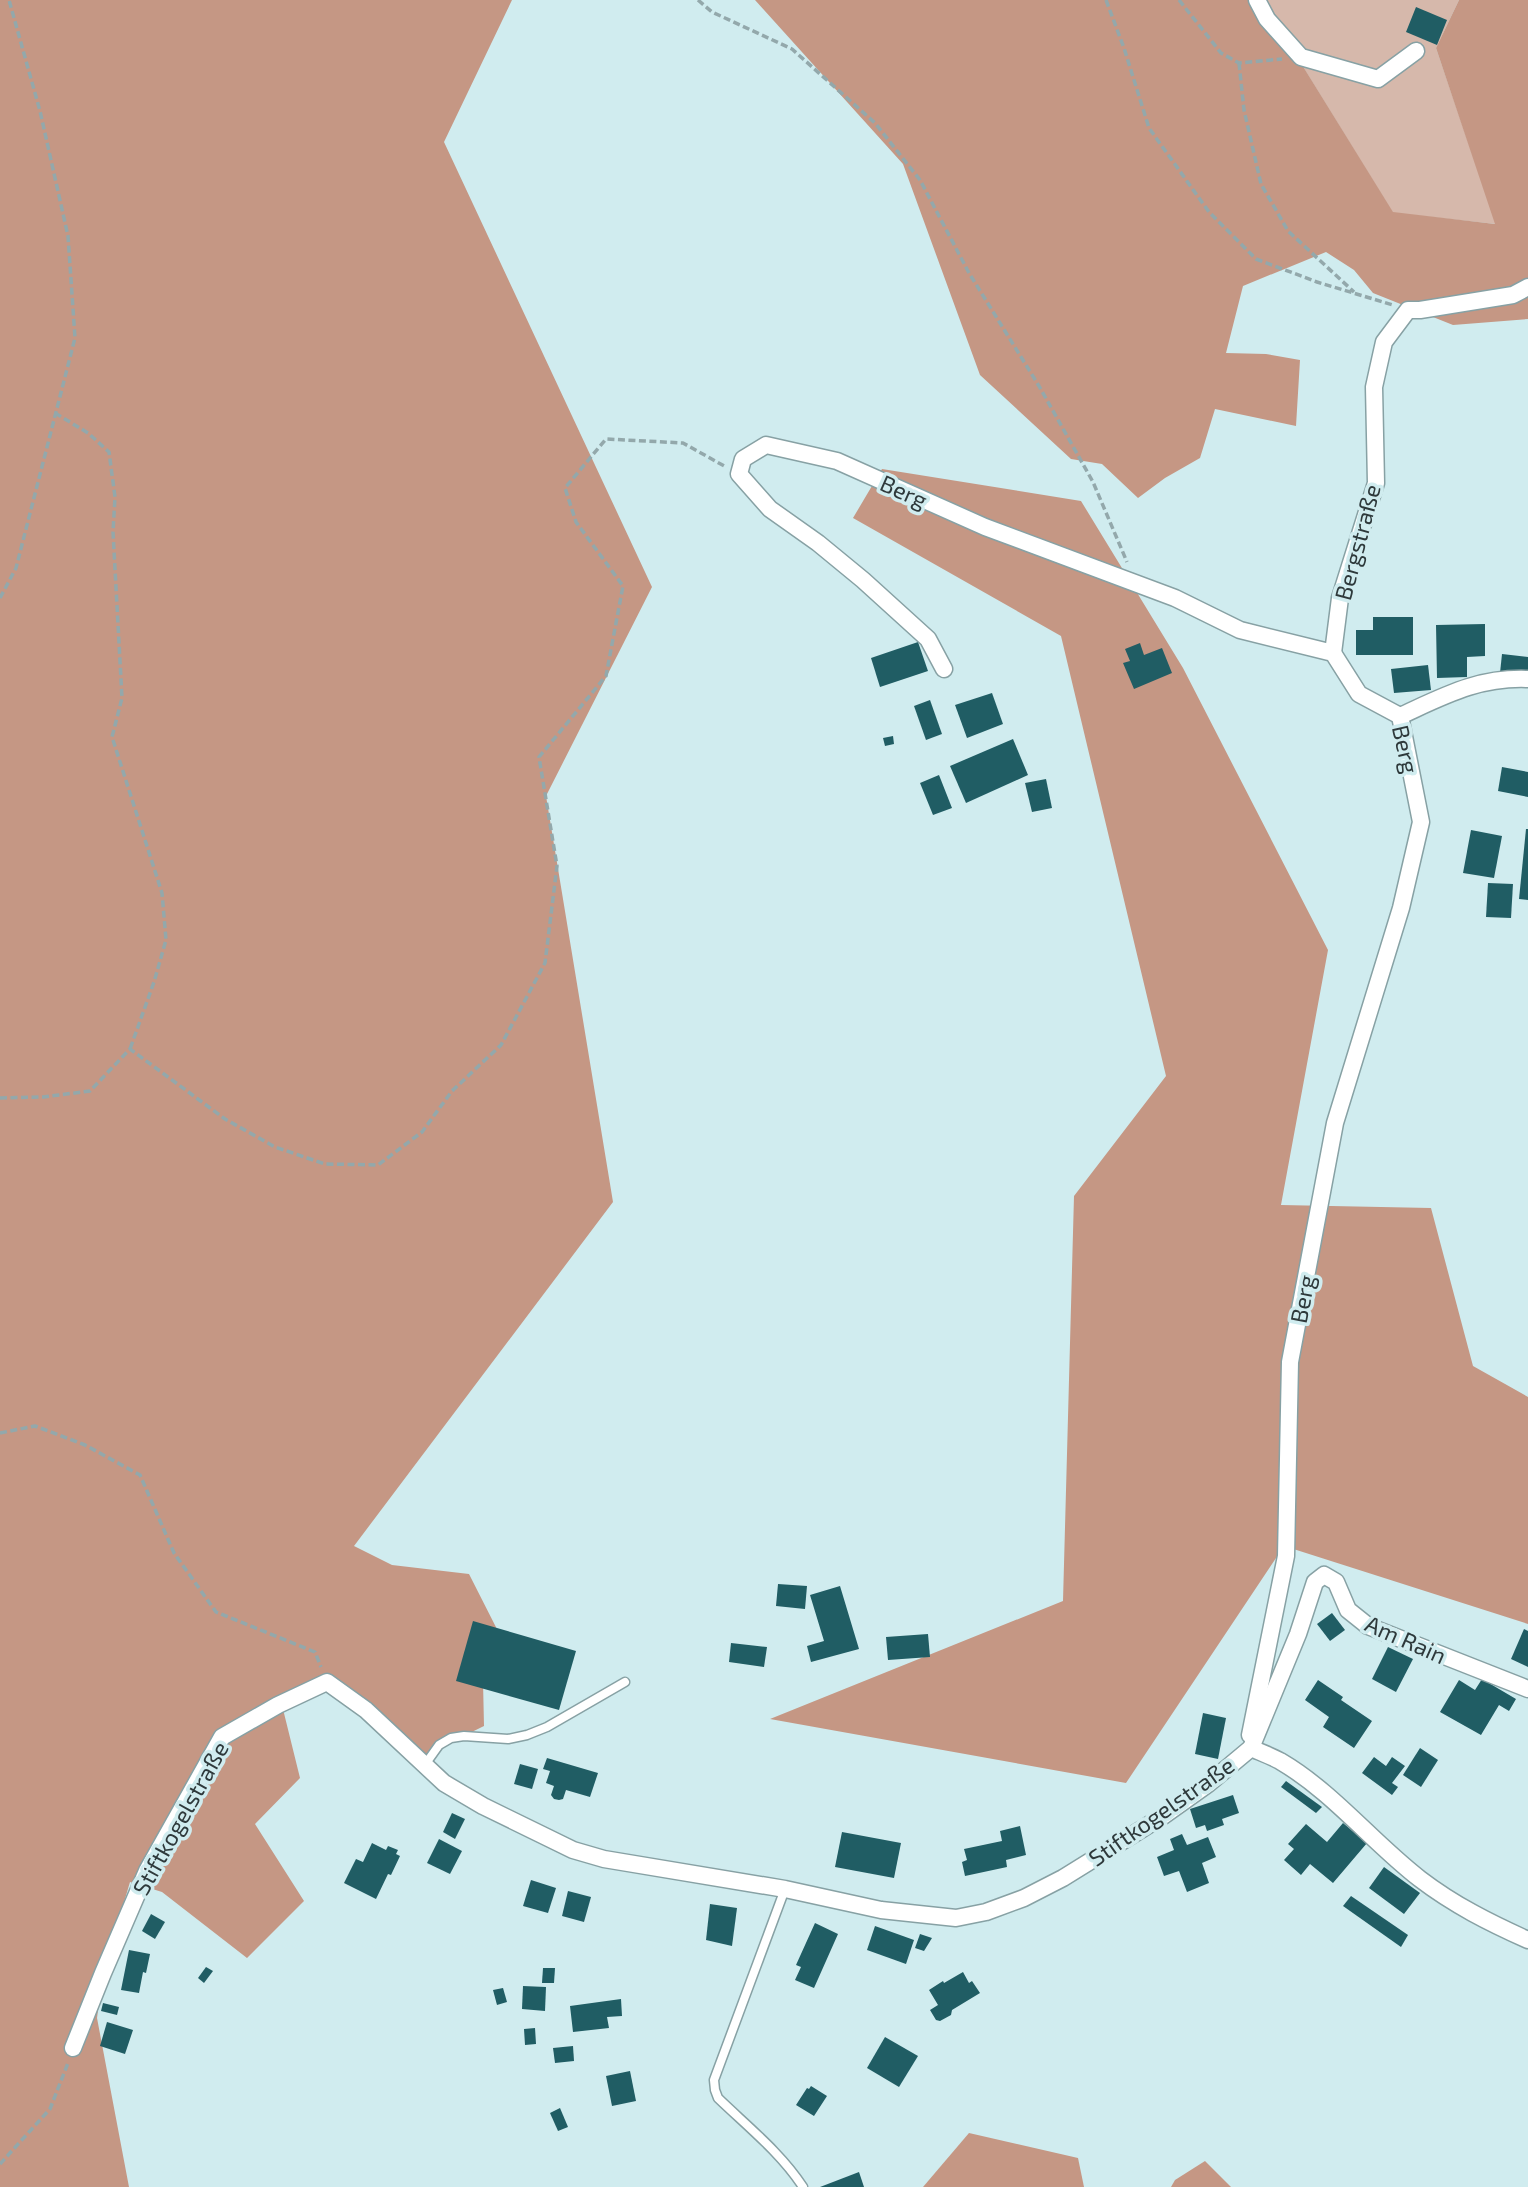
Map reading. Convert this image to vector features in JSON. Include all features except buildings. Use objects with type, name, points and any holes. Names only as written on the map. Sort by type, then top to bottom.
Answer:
[{"type":"street","points":[[1257,0],[1266,19],[1301,57],[1378,79],[1416,51]]},
{"type":"street","points":[[1408,310],[1513,295],[1528,287]]},
{"type":"street","name":"Bergstraße","points":[[1333,653],[1340,598],[1376,483],[1374,387],[1384,342],[1408,310]]},
{"type":"street","name":"Berg","points":[[740,474],[743,459],[765,445],[837,461],[985,527],[1175,598],[1240,630],[1333,653],[1359,694],[1400,716],[1421,822],[1401,908],[1335,1123],[1290,1362],[1286,1556],[1250,1730],[1251,1748]]},
{"type":"street","points":[[740,474],[770,509],[818,543],[863,580],[928,639],[944,669]]},
{"type":"street","points":[[1400,716],[1475,683],[1528,679]]},
{"type":"street","name":"Am Rain","points":[[1251,1748],[1298,1634],[1315,1583],[1324,1575],[1336,1582],[1348,1610],[1368,1626],[1528,1689]]},
{"type":"street","name":"Stiftkogelstraße","points":[[73,2048],[147,1871],[222,1737],[278,1705],[327,1682],[366,1710],[444,1783],[482,1806],[573,1850],[604,1859],[931,1917],[956,1918],[986,1912],[1024,1898],[1063,1878],[1163,1816],[1208,1784],[1251,1748],[1299,1773],[1340,1806],[1418,1878],[1448,1900],[1528,1940]]},
{"type":"lane","points":[[424,1766],[439,1745],[451,1738],[464,1736],[508,1739],[527,1735],[547,1727],[625,1682]]},
{"type":"lane","points":[[785,1889],[714,2080],[718,2098],[789,2167],[803,2187]]},
{"type":"path","points":[[0,598],[16,568],[75,338],[68,236],[40,111],[9,0]]},
{"type":"path","points":[[698,0],[712,12],[792,49],[876,123],[920,180],[969,272],[1039,386],[1093,482],[1136,583]]},
{"type":"path","points":[[1106,0],[1149,128],[1209,212],[1256,259],[1317,282],[1408,310]]},
{"type":"path","points":[[1179,0],[1221,52],[1239,63],[1301,57]]},
{"type":"path","points":[[1239,63],[1244,110],[1261,184],[1288,230],[1356,293]]},
{"type":"path","points":[[0,1098],[43,1097],[90,1091],[130,1049],[166,940],[162,893],[112,737],[122,698],[114,556],[114,497],[109,452],[88,433],[55,413]]},
{"type":"path","points":[[130,1049],[225,1119],[275,1147],[325,1164],[378,1165],[422,1132],[452,1091],[501,1045],[545,963],[557,866],[539,757],[606,676],[623,586],[576,522],[565,488],[606,439],[683,443],[740,474]]},
{"type":"path","points":[[0,1433],[36,1426],[85,1445],[140,1475],[174,1553],[216,1612],[315,1652],[327,1682]]},
{"type":"path","points":[[0,2164],[50,2109],[73,2048]]},
{"type":"shaded area","points":[[0,0],[512,0],[444,142],[652,587],[546,796],[613,1202],[354,1546],[392,1565],[469,1574],[504,1643],[483,1681],[484,1726],[423,1756],[333,1676],[280,1697],[300,1778],[255,1824],[304,1901],[247,1958],[162,1892],[130,1882],[103,1973],[97,2018],[129,2187],[0,2187]]},
{"type":"shaded area","points":[[755,0],[1262,0],[1393,212],[1495,224],[1436,48],[1459,0],[1528,0],[1528,319],[1453,325],[1373,293],[1354,270],[1326,252],[1243,286],[1226,353],[1266,354],[1300,360],[1296,426],[1215,409],[1200,458],[1165,478],[1138,498],[1102,464],[1071,459],[980,375],[903,164]]},
{"type":"shaded area","points":[[1262,0],[1459,0],[1436,48],[1496,224],[1393,213]]},
{"type":"shaded area","points":[[882,469],[1081,501],[1183,668],[1328,950],[1281,1205],[1431,1208],[1473,1366],[1528,1397],[1528,1624],[1284,1546],[1126,1783],[770,1719],[1063,1601],[1074,1196],[1166,1076],[1061,636],[853,518]]},
{"type":"shaded area","points":[[969,2133],[1078,2158],[1084,2187],[923,2187]]},
{"type":"shaded area","points":[[1205,2161],[1231,2187],[1171,2187],[1175,2180]]}]
